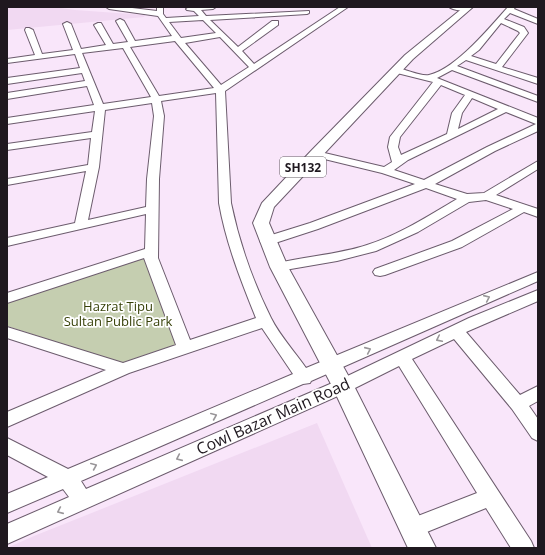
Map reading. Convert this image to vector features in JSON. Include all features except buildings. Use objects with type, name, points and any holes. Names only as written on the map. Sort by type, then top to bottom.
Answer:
[{"type":"main road","name":"SH132","points":[[417,538],[338,376],[302,308],[278,267],[261,223],[263,214],[268,206],[316,154],[409,57],[462,8]]},
{"type":"street","points":[[109,7],[204,18],[305,9],[326,20]]},
{"type":"street","points":[[181,10],[213,7]]},
{"type":"street","points":[[7,121],[100,108],[156,98],[220,90],[345,7]]},
{"type":"street","points":[[195,8],[254,68]]},
{"type":"street","points":[[397,161],[393,147],[395,137],[435,80],[476,48],[484,36],[511,9],[538,22]]},
{"type":"street","points":[[163,13],[179,40],[220,90],[220,128],[225,203],[228,219],[244,272],[266,321],[304,378]]},
{"type":"street","points":[[497,68],[524,34],[521,29],[500,20]]},
{"type":"street","points":[[120,21],[129,44],[156,98],[159,116],[153,178],[151,258],[185,347]]},
{"type":"street","points":[[238,51],[275,23]]},
{"type":"street","points":[[68,24],[77,51],[92,83],[100,108],[98,134],[81,225]]},
{"type":"street","points":[[98,25],[111,47]]},
{"type":"street","points":[[29,30],[39,56]]},
{"type":"street","points":[[7,61],[129,44],[221,35]]},
{"type":"street","points":[[465,58],[536,79]]},
{"type":"street","points":[[451,67],[536,98]]},
{"type":"street","points":[[7,81],[86,70]]},
{"type":"street","points":[[396,70],[435,80],[538,122]]},
{"type":"street","points":[[7,96],[92,83]]},
{"type":"street","points":[[452,136],[452,123],[456,113],[470,94]]},
{"type":"street","points":[[386,171],[397,161],[452,136],[505,108]]},
{"type":"street","points":[[267,241],[314,226],[424,185],[491,149],[538,127]]},
{"type":"street","points":[[7,147],[98,134]]},
{"type":"street","points":[[316,154],[386,171],[466,198],[487,196],[538,164]]},
{"type":"street","points":[[7,182],[92,167]]},
{"type":"street","points":[[487,196],[538,213]]},
{"type":"street","points":[[278,267],[358,252],[383,243],[428,221],[466,198]]},
{"type":"street","points":[[380,272],[457,244],[523,208]]},
{"type":"street","points":[[7,242],[152,209]]},
{"type":"street","points":[[7,298],[151,251]]},
{"type":"street","name":"Cowl Bazar Main Road","points":[[7,534],[83,501],[538,276]]},
{"type":"street","name":"Cowl Bazar Main Road","points":[[338,376],[402,357],[538,294]]},
{"type":"street","points":[[7,420],[123,370],[185,347],[266,321]]},
{"type":"street","points":[[456,331],[518,404],[538,433]]},
{"type":"street","points":[[7,332],[123,370]]},
{"type":"street","points":[[402,357],[523,548]]},
{"type":"street","points":[[7,504],[304,378],[338,376]]},
{"type":"street","points":[[518,404],[538,393]]},
{"type":"street","points":[[7,446],[67,478],[83,501]]},
{"type":"street","points":[[417,538],[491,497]]},
{"type":"shaded area","points":[[7,7],[54,7],[145,15],[144,17],[7,30]]},
{"type":"shaded area","points":[[317,423],[372,548],[7,548],[34,536]]},
{"type":"green space","name":"Hazrat Tipu Sultan Public Park","points":[[146,256],[178,344],[121,363],[7,326],[7,303]]}]
